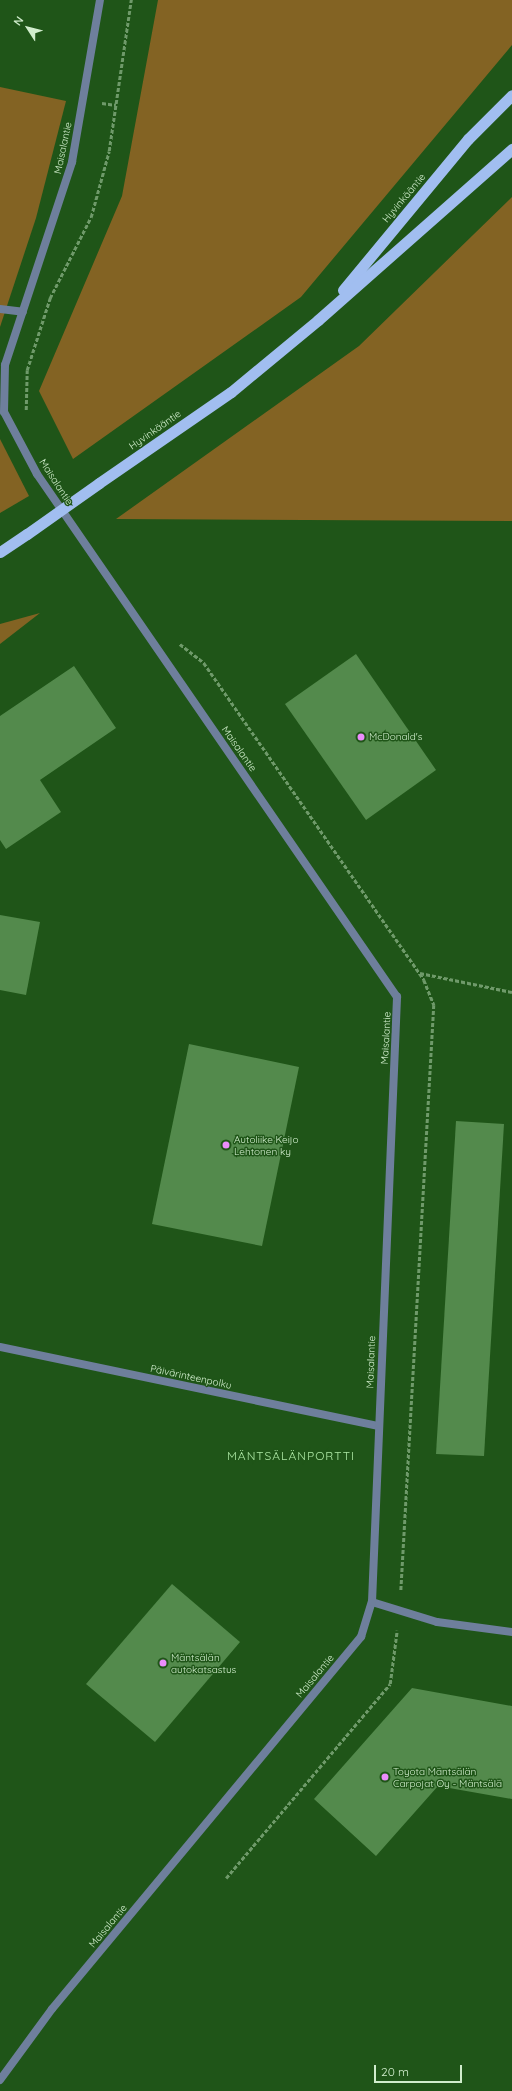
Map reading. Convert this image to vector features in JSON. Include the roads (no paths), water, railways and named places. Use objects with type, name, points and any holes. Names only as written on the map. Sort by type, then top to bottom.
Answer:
[{"type":"highway","name":"Hyvinkääntie","points":[[318,320],[468,139],[512,95]]},
{"type":"highway","name":"Hyvinkääntie","points":[[0,552],[231,392],[318,320],[512,149]]},
{"type":"street","name":"Maisalantie","points":[[0,2080],[52,2009],[361,1637],[372,1602],[397,997],[37,474],[4,412],[6,365],[72,162],[100,0]]},
{"type":"street","points":[[0,309],[23,312]]},
{"type":"street","name":"Päivärinteenpolku","points":[[0,1347],[379,1426]]},
{"type":"street","points":[[372,1602],[437,1622],[512,1632]]},
{"type":"place","name":"McDonald's","points":[[361,737]]},
{"type":"place","name":"Autoliike Keijo Lehtonen ky","points":[[226,1145]]},
{"type":"place","name":"Mäntsälän autokatsastus","points":[[163,1663]]},
{"type":"place","name":"Toyota Mäntsälän Carpojat Oy - Mäntsälä","points":[[385,1777]]},
{"type":"district","name":"MÄNTSÄLÄNPORTTI","points":[[291,1456]]}]
